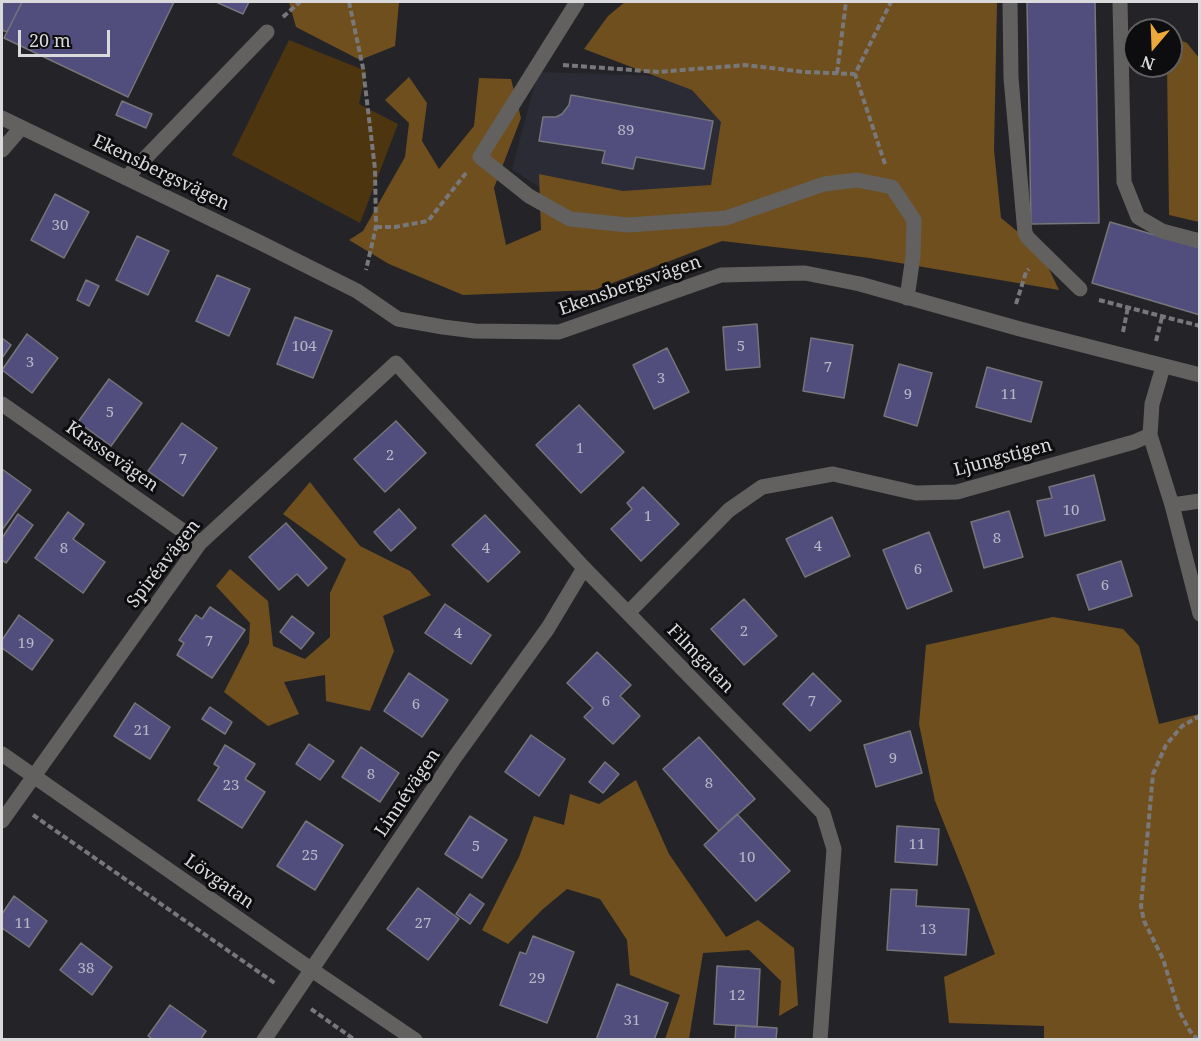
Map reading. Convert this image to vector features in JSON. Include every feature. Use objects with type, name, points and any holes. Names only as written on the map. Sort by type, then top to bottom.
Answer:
[{"type":"street","points":[[577,2],[480,157],[529,196],[570,219],[628,225],[726,218],[824,184],[857,180],[892,187],[914,220],[914,256],[907,298]]},
{"type":"street","points":[[1010,2],[1011,78],[1025,233],[1080,289]]},
{"type":"street","points":[[1120,2],[1124,182],[1138,217],[1162,231],[1200,241]]},
{"type":"street","points":[[126,178],[267,32]]},
{"type":"street","name":"Ekensbergsvägen","points":[[2,118],[357,291],[398,319],[475,332],[559,332],[721,275],[805,273],[860,284],[1163,367],[1200,375]]},
{"type":"street","points":[[2,150],[21,128]]},
{"type":"street","name":"Spiréavägen","points":[[2,821],[200,543],[396,363]]},
{"type":"street","name":"Filmgatan","points":[[396,363],[584,568],[823,813],[834,849],[820,1040]]},
{"type":"street","points":[[1163,367],[1152,404],[1150,435],[1172,505],[1200,614]]},
{"type":"street","name":"Krassevägen","points":[[2,404],[200,543]]},
{"type":"street","name":"Ljungstigen","points":[[628,613],[729,510],[762,487],[833,474],[916,493],[957,492],[1134,442],[1150,435]]},
{"type":"street","points":[[1172,505],[1200,501]]},
{"type":"street","name":"Linnévägen","points":[[264,1040],[455,757],[548,628],[584,568]]},
{"type":"street","name":"Lövgatan","points":[[2,754],[415,1040]]},
{"type":"path","points":[[349,2],[363,68],[375,169],[376,227],[367,270],[357,291]]},
{"type":"path","points":[[837,74],[846,2]]},
{"type":"path","points":[[891,2],[855,74],[892,187]]},
{"type":"path","points":[[538,64],[659,72],[745,65],[805,72],[855,74]]},
{"type":"path","points":[[376,227],[395,227],[428,221],[480,157]]},
{"type":"path","points":[[1016,304],[1026,272]]},
{"type":"path","points":[[1080,289],[1090,298],[1200,326]]},
{"type":"path","points":[[1123,332],[1128,308]]},
{"type":"path","points":[[1156,341],[1162,317]]},
{"type":"path","points":[[1198,1040],[1190,1032],[1179,1011],[1163,959],[1144,921],[1141,906],[1153,774],[1166,745],[1182,726],[1200,716]]},
{"type":"path","points":[[15,802],[355,1040]]},
{"type":"shaded area","points":[[289,2],[399,2],[395,46],[360,60],[296,27]]},
{"type":"shaded area","points":[[625,2],[997,2],[994,150],[1001,218],[1040,250],[1059,290],[870,258],[722,241],[594,290],[463,295],[389,264],[349,240],[363,231],[405,157],[409,123],[385,100],[409,77],[427,103],[422,141],[439,169],[474,126],[479,78],[511,79],[521,118],[494,188],[506,245],[541,230],[539,174],[623,191],[711,185],[721,122],[692,90],[584,49],[608,16]]},
{"type":"shaded area","points":[[289,40],[366,71],[359,104],[398,124],[360,223],[232,155]]},
{"type":"shaded area","points":[[1183,41],[1199,58],[1199,222],[1169,215],[1167,78],[1183,78]]},
{"type":"shaded area","points":[[538,72],[843,82],[863,172],[569,207],[512,169]]},
{"type":"shaded area","points":[[310,482],[360,546],[410,571],[431,595],[383,616],[394,651],[370,711],[326,701],[325,675],[284,682],[299,714],[268,726],[224,692],[249,643],[250,623],[216,586],[230,569],[268,601],[273,646],[305,659],[330,637],[330,593],[346,559],[283,514]]},
{"type":"shaded area","points":[[1053,617],[1123,629],[1139,646],[1159,724],[1199,714],[1199,1039],[1044,1039],[1044,1026],[949,1023],[944,977],[995,954],[935,801],[919,724],[926,645]]},
{"type":"shaded area","points":[[636,780],[669,854],[726,937],[758,920],[794,948],[798,1005],[779,1016],[781,981],[749,950],[703,953],[689,1039],[665,1039],[680,995],[630,975],[627,940],[600,899],[567,889],[508,944],[482,930],[519,857],[534,816],[564,825],[570,794],[599,804]]},
{"type":"building","points":[[2,2],[22,2],[7,32],[2,30]]},
{"type":"building","points":[[22,2],[174,2],[128,97],[4,38]]},
{"type":"building","points":[[216,2],[249,2],[243,14]]},
{"type":"building","points":[[1027,2],[1095,2],[1099,223],[1031,224]]},
{"type":"building","points":[[571,95],[713,121],[704,169],[636,157],[633,169],[602,163],[605,151],[539,141],[543,117],[556,117],[562,114],[569,105]]},
{"type":"building","points":[[122,101],[152,114],[146,128],[116,115]]},
{"type":"building","points":[[55,194],[89,212],[64,258],[31,240]]},
{"type":"building","points":[[1110,222],[1200,248],[1200,315],[1092,283]]},
{"type":"building","points":[[137,236],[169,251],[148,295],[116,280]]},
{"type":"building","points":[[217,275],[250,289],[229,336],[196,321]]},
{"type":"building","points":[[86,280],[99,286],[89,306],[77,300]]},
{"type":"building","points":[[295,317],[332,331],[313,378],[277,364]]},
{"type":"building","points":[[757,324],[760,367],[726,370],[723,327]]},
{"type":"building","points":[[27,334],[58,358],[32,393],[2,370]]},
{"type":"building","points":[[2,338],[11,345],[2,358]]},
{"type":"building","points":[[811,338],[853,345],[844,398],[803,391]]},
{"type":"building","points":[[667,348],[689,392],[654,409],[633,365]]},
{"type":"building","points":[[899,364],[932,373],[917,426],[884,416]]},
{"type":"building","points":[[987,367],[1042,382],[1031,422],[976,407]]},
{"type":"building","points":[[109,379],[142,403],[111,446],[78,422]]},
{"type":"building","points":[[579,405],[624,452],[581,493],[536,445]]},
{"type":"building","points":[[396,421],[426,453],[385,492],[354,459]]},
{"type":"building","points":[[182,423],[217,448],[183,496],[148,471]]},
{"type":"building","points":[[2,469],[31,490],[2,530]]},
{"type":"building","points":[[1094,475],[1105,520],[1045,536],[1037,501],[1052,498],[1049,487]]},
{"type":"building","points":[[643,487],[679,524],[641,561],[611,529],[632,509],[627,503]]},
{"type":"building","points":[[399,509],[416,528],[391,551],[374,532]]},
{"type":"building","points":[[1009,511],[1023,557],[984,568],[971,522]]},
{"type":"building","points":[[68,512],[84,524],[73,539],[105,562],[83,593],[35,558]]},
{"type":"building","points":[[18,514],[33,525],[6,563],[2,560],[2,538]]},
{"type":"building","points":[[485,515],[520,552],[488,582],[452,545]]},
{"type":"building","points":[[832,517],[850,556],[805,577],[786,539]]},
{"type":"building","points":[[286,523],[327,568],[308,586],[297,574],[279,590],[249,557]]},
{"type":"building","points":[[929,532],[952,591],[907,609],[883,550]]},
{"type":"building","points":[[1121,561],[1132,596],[1089,610],[1077,575]]},
{"type":"building","points":[[744,599],[777,636],[744,665],[711,629]]},
{"type":"building","points":[[445,604],[491,635],[471,664],[425,633]]},
{"type":"building","points":[[210,607],[245,630],[212,678],[177,655],[184,643],[179,640],[196,615],[202,619]]},
{"type":"building","points":[[19,615],[53,640],[32,670],[2,648],[2,640]]},
{"type":"building","points":[[292,616],[314,633],[301,649],[280,632]]},
{"type":"building","points":[[597,652],[631,685],[620,696],[640,716],[613,744],[584,717],[593,708],[567,683]]},
{"type":"building","points":[[409,673],[448,700],[422,737],[384,711]]},
{"type":"building","points":[[813,673],[841,701],[810,731],[783,704]]},
{"type":"building","points":[[135,703],[170,727],[150,759],[114,736]]},
{"type":"building","points":[[210,707],[232,722],[225,734],[202,719]]},
{"type":"building","points":[[910,731],[922,773],[876,787],[864,745]]},
{"type":"building","points":[[531,735],[565,759],[539,796],[505,772]]},
{"type":"building","points":[[699,737],[755,799],[719,831],[663,769]]},
{"type":"building","points":[[309,744],[334,761],[320,780],[296,764]]},
{"type":"building","points":[[225,745],[255,764],[245,779],[265,792],[242,828],[198,800],[219,767],[214,764]]},
{"type":"building","points":[[361,747],[399,773],[380,802],[342,777]]},
{"type":"building","points":[[605,762],[619,774],[603,793],[589,782]]},
{"type":"building","points":[[737,814],[790,871],[756,901],[704,845]]},
{"type":"building","points":[[470,816],[507,840],[482,878],[445,854]]},
{"type":"building","points":[[306,821],[343,845],[315,890],[277,866]]},
{"type":"building","points":[[897,826],[939,829],[937,865],[895,862]]},
{"type":"building","points":[[418,888],[459,919],[428,960],[387,929]]},
{"type":"building","points":[[891,889],[917,890],[916,906],[969,909],[966,955],[887,950]]},
{"type":"building","points":[[470,894],[484,904],[470,924],[456,914]]},
{"type":"building","points":[[14,896],[47,921],[29,947],[2,928],[2,914]]},
{"type":"building","points":[[533,936],[574,952],[547,1023],[500,1005],[520,952],[526,954]]},
{"type":"building","points":[[81,943],[112,967],[92,995],[60,970]]},
{"type":"building","points":[[717,966],[760,969],[757,1027],[714,1024]]},
{"type":"building","points":[[617,984],[668,1003],[654,1040],[596,1040]]},
{"type":"building","points":[[170,1005],[206,1031],[200,1040],[154,1040],[148,1036]]},
{"type":"building","points":[[736,1025],[777,1028],[776,1040],[735,1040]]}]
